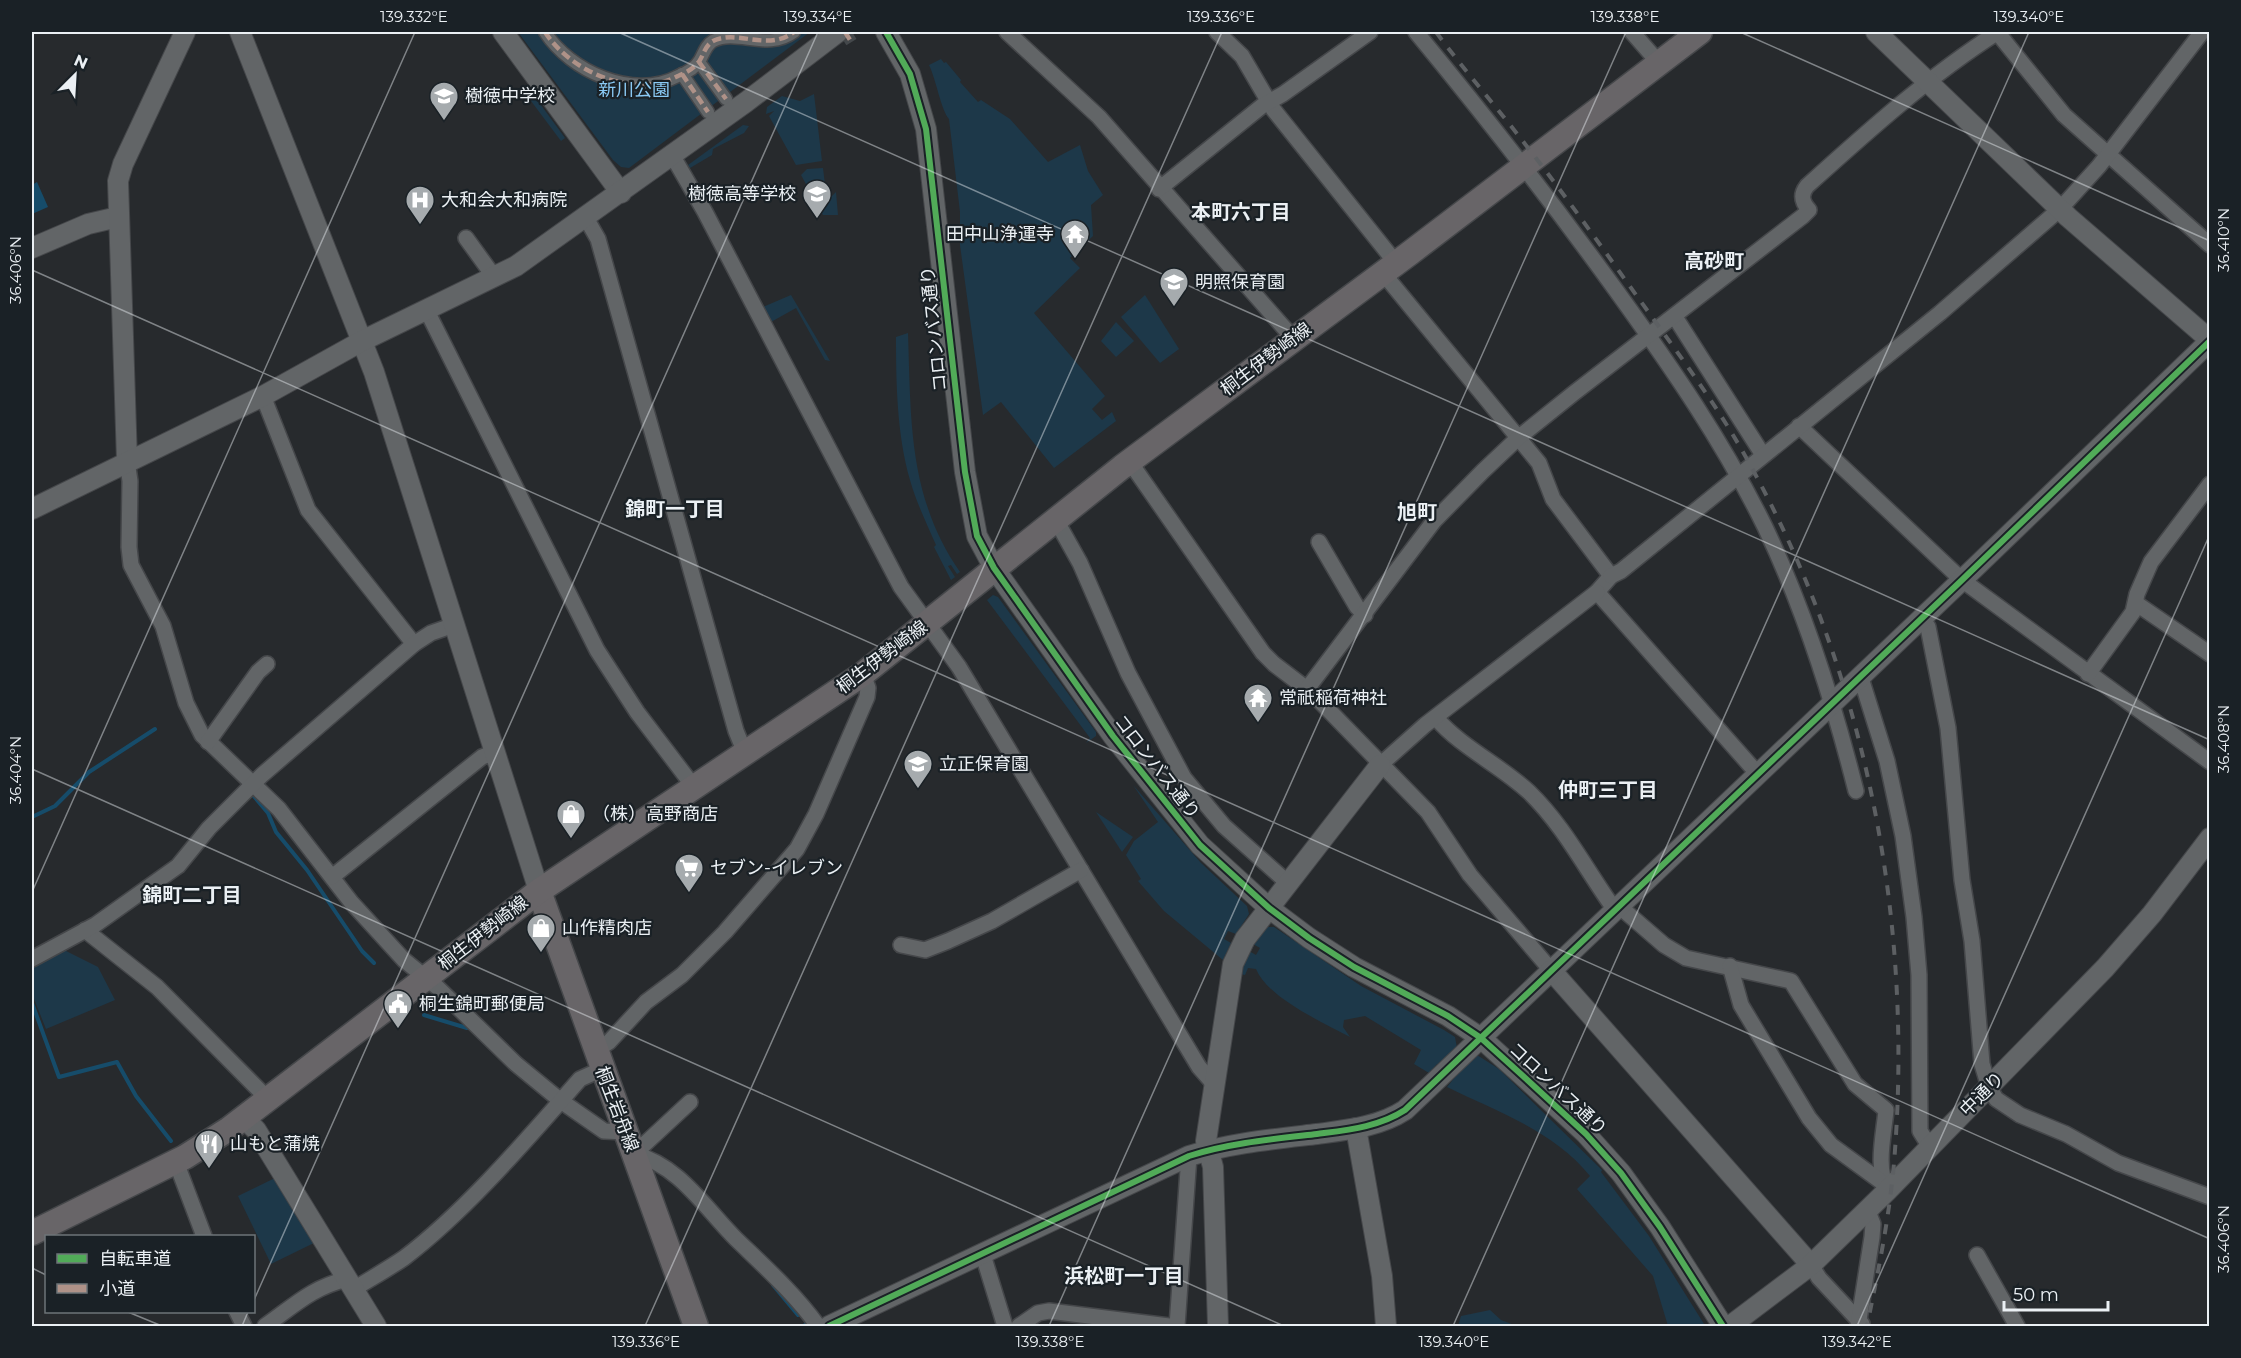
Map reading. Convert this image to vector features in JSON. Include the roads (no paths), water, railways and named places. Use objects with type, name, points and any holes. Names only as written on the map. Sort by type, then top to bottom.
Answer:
[{"type":"main road","name":"桐生伊勢崎線","points":[[32,1233],[176,1162],[244,1118],[539,891],[863,674],[1130,462],[1700,32]]},
{"type":"main road","name":"桐生岩舟線","points":[[539,891],[696,1326]]},
{"type":"street","points":[[184,32],[123,164],[118,181],[118,217],[127,461],[130,481],[131,565],[162,623],[186,703],[199,732],[279,809],[332,877],[404,960],[470,1017],[516,1064],[561,1101],[604,1131],[630,1143],[686,1184],[775,1276],[818,1326]]},
{"type":"street","points":[[240,32],[363,341],[539,891]]},
{"type":"street","points":[[503,32],[621,193]]},
{"type":"street","points":[[544,32],[553,44],[575,63],[609,78],[641,84],[664,81],[682,74],[699,62],[706,47],[714,41],[771,41],[785,38],[794,32]]},
{"type":"street","points":[[32,509],[263,396],[363,341],[495,278],[526,260],[621,193],[838,32]]},
{"type":"street","name":"コロンバス通り","points":[[886,32],[910,74],[926,129],[964,472],[977,536],[994,568],[1113,736],[1176,818],[1226,871],[1269,908],[1354,967],[1435,1009],[1586,1134],[1621,1173],[1660,1227],[1723,1326]]},
{"type":"street","points":[[1007,32],[1094,111],[1159,189],[1293,338]]},
{"type":"street","points":[[1217,32],[1242,56],[1269,102],[1390,268],[1539,464],[1553,499],[1611,576]]},
{"type":"street","points":[[1159,189],[1269,102],[1370,32]]},
{"type":"street","points":[[1416,32],[1525,166],[1649,336],[1689,393],[1738,476],[1778,556],[1833,701],[1856,791]]},
{"type":"street","points":[[1632,32],[1659,63]]},
{"type":"street","points":[[829,1326],[1198,1153],[1356,1128],[1398,1115],[1962,580],[2210,340],[2060,209],[1929,80],[1876,32]]},
{"type":"street","points":[[1307,689],[1434,521],[1518,438],[1809,210],[1803,200],[1803,191],[1807,186],[1929,80],[1997,32],[2064,116],[2210,245]]},
{"type":"street","points":[[1177,1326],[1198,1153],[1206,1141],[1213,1083],[1233,964],[1240,946],[1380,765],[1436,718],[1597,592],[1611,576],[1621,571],[1762,454],[1940,313],[2060,209],[2107,155],[2202,32]]},
{"type":"street","points":[[699,62],[726,99]]},
{"type":"street","points":[[682,74],[708,112]]},
{"type":"street","points":[[672,155],[705,212],[895,576],[959,667],[1199,1067],[1213,1083]]},
{"type":"street","points":[[32,248],[88,224],[118,217]]},
{"type":"street","points":[[586,218],[598,239],[729,709],[745,753]]},
{"type":"street","points":[[466,238],[495,278]]},
{"type":"street","points":[[427,310],[593,643],[631,703],[694,788]]},
{"type":"street","points":[[1675,317],[1762,454]]},
{"type":"street","points":[[263,396],[308,510],[414,644]]},
{"type":"street","points":[[1799,426],[1962,580],[2210,762]]},
{"type":"street","points":[[1130,462],[1197,554],[1253,640],[1274,664],[1307,689],[1434,819],[1470,875],[1860,1324]]},
{"type":"street","points":[[2088,674],[2122,631],[2137,604],[2137,594],[2151,562],[2210,484]]},
{"type":"street","points":[[1056,520],[1080,563],[1128,673],[1184,778],[1224,826],[1288,883]]},
{"type":"street","points":[[1319,542],[1357,607],[1365,615]]},
{"type":"street","points":[[1597,592],[1757,773]]},
{"type":"street","points":[[2137,604],[2210,654]]},
{"type":"street","points":[[1922,618],[1928,627],[1948,728],[1982,1064],[1989,1087],[1996,1099],[2020,1115],[2066,1134],[2118,1163],[2210,1197]]},
{"type":"street","points":[[32,959],[85,930],[178,866],[209,828],[252,785],[414,644],[431,633],[454,625]]},
{"type":"street","points":[[207,742],[258,672],[267,664]]},
{"type":"street","points":[[265,1326],[311,1291],[350,1284],[403,1258],[433,1234],[599,1060],[609,1042],[646,1002],[682,975],[725,932],[803,841],[867,697],[868,688],[863,674]]},
{"type":"street","points":[[1860,675],[1887,761],[1903,836],[1919,975],[1920,1131],[1930,1147]]},
{"type":"street","points":[[1436,718],[1467,747],[1518,784],[1542,806],[1571,842],[1617,908],[1673,952],[1686,958],[1786,978],[1796,984],[1855,1084],[1886,1110],[1881,1168],[1886,1187]]},
{"type":"street","points":[[332,877],[482,757],[495,752]]},
{"type":"street","name":"中通り","points":[[1730,1326],[1811,1265],[1868,1209],[1886,1187],[1930,1147],[2131,940],[2210,838]]},
{"type":"street","points":[[901,945],[925,950],[948,941],[992,921],[1081,870]]},
{"type":"street","points":[[85,930],[157,987],[269,1100]]},
{"type":"street","points":[[1730,966],[1741,1005],[1809,1118],[1831,1144],[1886,1187]]},
{"type":"street","points":[[630,1143],[690,1102]]},
{"type":"street","points":[[244,1118],[256,1130],[376,1326]]},
{"type":"street","points":[[1356,1128],[1382,1276],[1386,1326]]},
{"type":"street","points":[[1198,1153],[1214,1167],[1218,1326]]},
{"type":"street","points":[[176,1162],[204,1235]]},
{"type":"street","points":[[1860,1324],[1873,1224],[1868,1209]]},
{"type":"street","points":[[983,1255],[1005,1326]]},
{"type":"street","points":[[1977,1255],[2017,1326]]},
{"type":"street","points":[[1019,1326],[1038,1313],[1049,1311],[1169,1326]]},
{"type":"waterway","points":[[32,817],[55,806],[89,772],[155,729]]},
{"type":"waterway","points":[[252,794],[268,813],[276,832],[307,870],[362,951],[374,963]]},
{"type":"waterway","points":[[32,1003],[59,1077],[117,1062],[136,1096],[171,1141]]},
{"type":"waterway","points":[[424,1015],[467,1028]]},
{"type":"waterway","points":[[773,1285],[798,1315]]},
{"type":"tunnel","points":[[845,32],[852,43]]},
{"type":"railway","points":[[1436,32],[1558,186],[1718,412],[1754,472],[1793,551],[1826,632],[1852,716],[1873,801],[1887,887],[1896,975],[1898,1062],[1895,1150],[1888,1216],[1867,1326]]},
{"type":"place","name":"樹徳中学校","points":[[444,122]]},
{"type":"place","name":"樹徳高等学校","points":[[817,220]]},
{"type":"place","name":"大和会大和病院","points":[[420,226]]},
{"type":"place","name":"田中山浄運寺","points":[[1075,260]]},
{"type":"place","name":"明照保育園","points":[[1174,308]]},
{"type":"place","name":"常祇稲荷神社","points":[[1258,724]]},
{"type":"place","name":"立正保育園","points":[[918,790]]},
{"type":"place","name":"（株）高野商店","points":[[571,840]]},
{"type":"place","name":"セブン-イレブン","points":[[689,894]]},
{"type":"place","name":"山作精肉店","points":[[541,954]]},
{"type":"place","name":"桐生錦町郵便局","points":[[398,1030]]},
{"type":"place","name":"山もと蒲焼","points":[[209,1170]]},
{"type":"district","name":"本町六丁目","points":[[1241,212]]},
{"type":"district","name":"高砂町","points":[[1714,261]]},
{"type":"district","name":"錦町一丁目","points":[[675,509]]},
{"type":"district","name":"旭町","points":[[1417,512]]},
{"type":"district","name":"仲町三丁目","points":[[1608,790]]},
{"type":"district","name":"錦町二丁目","points":[[192,895]]},
{"type":"district","name":"浜松町一丁目","points":[[1124,1276]]},
{"type":"park label","name":"新川公園","points":[[634,90]]}]
